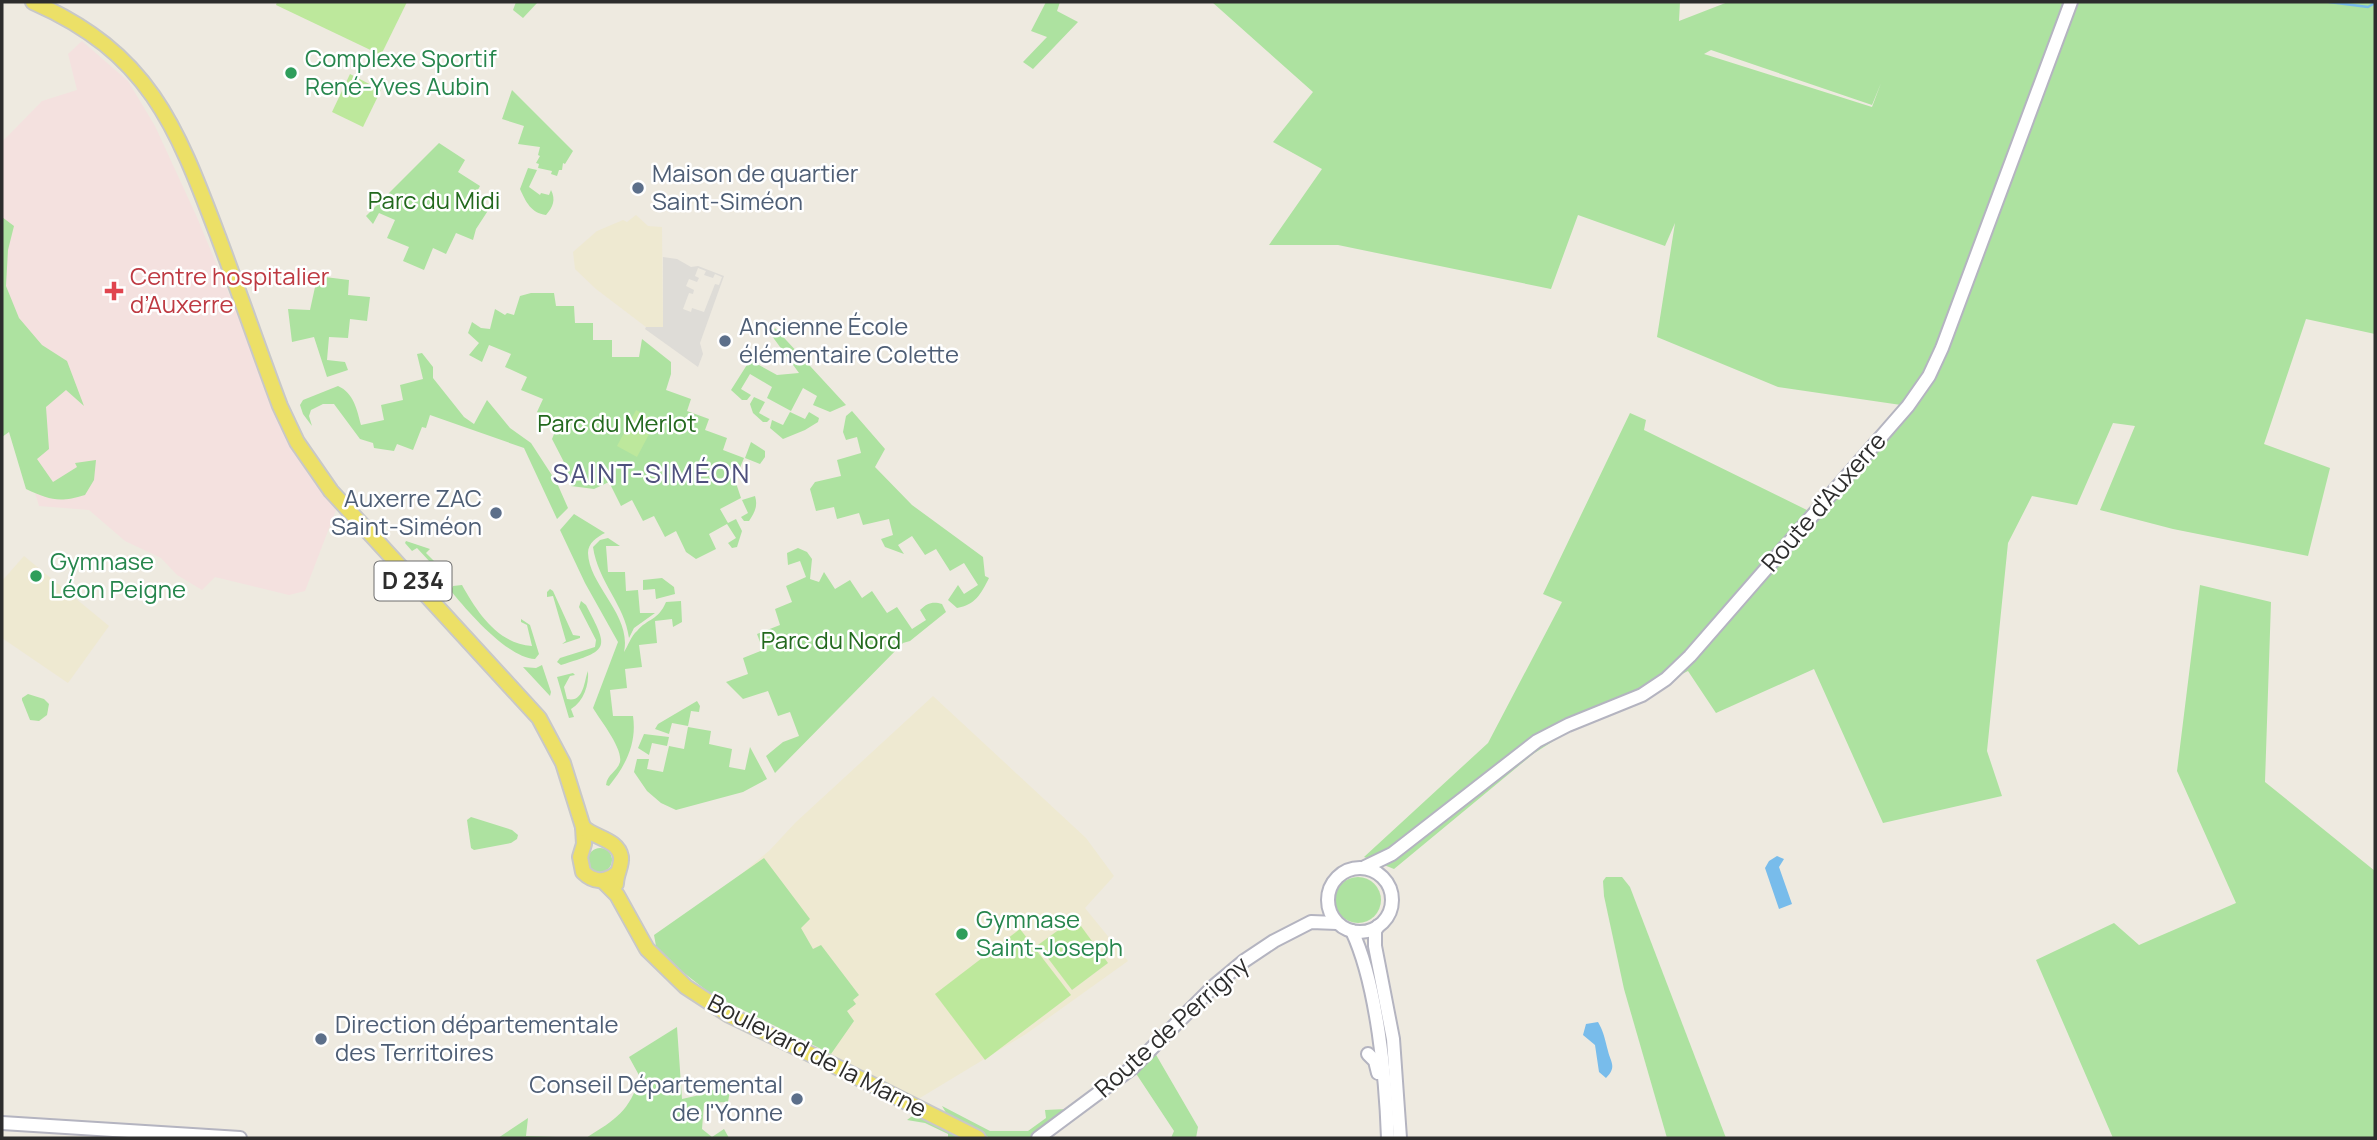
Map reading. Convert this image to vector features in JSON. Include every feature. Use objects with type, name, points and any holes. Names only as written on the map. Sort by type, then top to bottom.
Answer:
[{"type":"main road","name":"D 234","points":[[33,2],[79,25],[121,58],[153,94],[169,117],[190,161],[282,411],[297,442],[340,501],[539,718],[563,763],[583,827],[582,850]]},
{"type":"main road","points":[[583,827],[618,849],[621,864],[609,878],[595,880],[583,872],[580,857],[588,843],[602,839]]},
{"type":"main road","name":"Boulevard de la Marne","points":[[609,878],[647,949],[686,987],[729,1015],[978,1138]]},
{"type":"street","name":"Route d'Auxerre","points":[[1365,867],[1392,854],[1537,741],[1568,725],[1642,695],[1666,679],[1690,656],[1908,406],[1929,376],[1942,348],[2071,2]]},
{"type":"street","points":[[1384,878],[1383,869],[1392,854]]},
{"type":"street","points":[[1378,926],[1361,932],[1352,931],[1338,923],[1330,913],[1328,903],[1329,890],[1334,879],[1353,868],[1365,867],[1375,871],[1388,884],[1392,900],[1390,911],[1375,931],[1374,946],[1393,1039],[1400,1138]]},
{"type":"street","name":"Route de Perrigny","points":[[1038,1138],[1132,1068],[1226,974],[1267,946],[1311,922],[1328,903]]},
{"type":"street","points":[[1311,922],[1338,923]]},
{"type":"street","points":[[1352,931],[1362,952],[1381,1047],[1388,1138]]},
{"type":"street","points":[[1368,1054],[1375,1061],[1387,1122]]},
{"type":"street","points":[[2,1123],[240,1138]]},
{"type":"shaded area","name":"Centre hospitalier d’Auxerre","points":[[82,41],[128,81],[155,126],[196,215],[292,445],[308,474],[336,510],[305,591],[289,595],[215,577],[202,590],[177,575],[161,558],[125,541],[89,510],[39,506],[2,382],[2,142],[42,101],[77,90],[68,54]]},
{"type":"shaded area","points":[[636,215],[648,226],[662,227],[663,327],[646,327],[596,289],[575,269],[573,252],[597,231],[623,220],[627,222]]},
{"type":"shaded area","points":[[663,257],[677,259],[691,267],[698,266],[724,276],[700,343],[703,354],[698,367],[645,329],[663,327]],"holes":[[[698,268],[706,271],[704,275],[713,278],[715,274],[722,277],[719,285],[715,284],[704,312],[692,308],[691,312],[683,309],[689,293],[693,294],[694,290],[686,286],[689,279],[697,282],[699,278],[695,276]]]},
{"type":"shaded area","points":[[24,556],[109,626],[68,683],[2,638],[2,581]]},
{"type":"shaded area","points":[[933,696],[1086,838],[1114,876],[1085,908],[1128,961],[1026,1034],[915,1101],[729,997],[733,881],[770,850],[795,823]]},
{"type":"green space","points":[[277,2],[407,2],[381,55],[276,5]]},
{"type":"green space","points":[[516,2],[538,2],[523,18],[513,10]]},
{"type":"green space","points":[[1046,2],[1060,2],[1057,11],[1078,22],[1033,69],[1023,62],[1047,37],[1031,31]]},
{"type":"green space","points":[[1212,2],[1680,2],[1679,21],[1728,2],[2375,2],[2375,334],[2306,319],[2264,444],[2330,468],[2308,556],[2173,529],[2100,510],[2135,426],[2113,423],[2077,505],[2032,496],[2008,543],[1987,751],[2002,796],[1883,823],[1814,669],[1716,713],[1688,671],[1572,729],[1533,754],[1394,869],[1364,857],[1488,743],[1562,602],[1543,594],[1630,413],[1646,420],[1644,430],[1811,512],[1901,405],[1778,387],[1657,337],[1675,223],[1665,246],[1578,215],[1551,289],[1338,245],[1269,245],[1322,169],[1273,142],[1313,92]],"holes":[[[1711,50],[1872,105],[1881,83],[1872,107],[1704,54]]]},
{"type":"green space","points":[[350,74],[381,90],[363,127],[332,112]]},
{"type":"green space","points":[[512,90],[573,151],[557,176],[551,174],[552,171],[538,168],[539,164],[536,163],[540,156],[540,147],[518,144],[524,126],[502,119]]},
{"type":"green space","name":"Parc du Midi","points":[[439,143],[465,160],[458,172],[480,186],[473,199],[489,209],[476,229],[473,240],[456,233],[446,254],[433,248],[424,270],[403,261],[409,247],[387,238],[395,220],[379,213],[373,224],[366,216]]},
{"type":"green space","points":[[528,168],[537,170],[529,187],[540,195],[549,195],[551,190],[553,194],[553,203],[546,215],[533,209],[520,189]]},
{"type":"green space","points":[[2,217],[14,226],[8,250],[6,286],[19,318],[42,345],[67,361],[84,406],[66,390],[46,407],[49,449],[37,459],[53,482],[77,467],[75,463],[96,460],[94,480],[85,495],[55,499],[26,489],[9,432],[2,437]]},
{"type":"green space","points":[[317,278],[349,280],[348,295],[370,297],[367,321],[350,319],[348,338],[329,337],[327,360],[345,362],[348,370],[327,377],[314,337],[292,342],[288,309],[310,310]]},
{"type":"green space","name":"Parc du Merlot","points":[[554,293],[556,306],[574,306],[575,323],[593,323],[593,340],[612,340],[612,357],[639,357],[642,339],[671,362],[671,374],[666,390],[691,399],[687,411],[709,419],[705,430],[727,438],[723,450],[744,458],[735,480],[741,498],[720,509],[728,523],[736,519],[742,531],[737,547],[732,548],[728,543],[736,538],[727,524],[709,534],[716,549],[696,559],[686,552],[676,531],[665,537],[654,516],[643,521],[632,500],[621,506],[609,482],[594,489],[571,486],[567,468],[552,439],[559,422],[537,412],[543,399],[521,390],[527,377],[505,367],[511,354],[489,345],[482,362],[469,355],[479,343],[468,333],[472,322],[481,328],[490,329],[495,309],[505,315],[514,315],[520,296]]},
{"type":"green space","points":[[775,328],[846,405],[830,412],[813,405],[817,396],[803,388],[791,411],[767,398],[772,387],[750,374],[741,389],[751,395],[747,400],[742,400],[731,390],[750,360],[777,375],[799,373],[772,336]]},
{"type":"green space","points":[[422,353],[433,367],[433,378],[464,417],[474,424],[487,400],[510,428],[531,443],[557,483],[568,508],[557,519],[524,448],[430,415],[413,450],[397,444],[394,451],[374,448],[373,443],[360,439],[334,404],[323,404],[311,410],[309,416],[312,426],[303,414],[300,405],[303,400],[338,386],[351,397],[361,425],[384,420],[381,405],[403,400],[400,385],[423,379],[417,354]]},
{"type":"green space","points":[[754,397],[765,402],[759,413],[770,419],[767,422],[763,422],[753,413],[750,404]]},
{"type":"green space","points":[[636,410],[656,421],[637,457],[617,446]]},
{"type":"green space","points":[[852,411],[885,449],[875,467],[912,505],[983,557],[985,576],[989,578],[973,601],[957,608],[948,600],[958,585],[964,594],[978,585],[964,563],[950,571],[936,549],[925,555],[912,536],[898,545],[904,554],[885,547],[881,539],[893,535],[889,519],[863,525],[859,513],[837,519],[834,507],[816,511],[810,489],[815,482],[841,476],[837,460],[861,453],[857,437],[846,440],[843,432],[846,416]]},
{"type":"green space","points":[[790,412],[805,419],[809,412],[819,418],[818,422],[783,439],[770,428],[772,420],[783,425]]},
{"type":"green space","points":[[751,442],[765,451],[765,457],[760,464],[745,458]]},
{"type":"green space","points":[[755,496],[754,512],[749,521],[744,521],[741,517],[748,513],[742,500]]},
{"type":"green space","points":[[574,514],[605,533],[591,543],[588,553],[595,577],[622,626],[624,652],[635,633],[660,613],[666,602],[681,601],[682,622],[673,627],[672,619],[655,621],[657,643],[639,645],[642,667],[625,669],[627,688],[610,690],[613,716],[633,716],[634,726],[629,753],[609,786],[606,785],[607,781],[619,765],[620,756],[615,742],[593,708],[618,642],[585,583],[560,530]]},
{"type":"green space","points":[[608,538],[620,546],[606,546],[608,572],[625,572],[626,591],[638,590],[640,613],[655,613],[634,628],[629,638],[627,626],[600,571],[593,547],[600,540]]},
{"type":"green space","points":[[406,541],[430,549],[426,553],[452,579],[442,581],[444,577],[417,548],[412,551]]},
{"type":"green space","name":"Parc du Nord","points":[[798,548],[807,552],[812,559],[810,579],[819,582],[824,572],[835,589],[850,580],[862,598],[872,591],[887,613],[897,607],[912,629],[926,620],[920,610],[928,604],[942,604],[946,612],[910,641],[903,643],[775,773],[766,756],[783,742],[799,736],[790,712],[778,716],[768,691],[743,699],[726,682],[748,674],[743,658],[763,650],[757,634],[780,625],[775,609],[792,602],[786,586],[806,577],[800,561],[788,565],[787,553]]},
{"type":"green space","points":[[662,578],[674,587],[675,594],[656,599],[655,589],[643,590],[643,580]]},
{"type":"green space","points":[[462,585],[482,616],[509,639],[532,646],[527,625],[521,622],[521,619],[530,625],[539,654],[535,659],[524,657],[501,643],[478,621],[451,591],[453,586]]},
{"type":"green space","points":[[2200,585],[2271,602],[2265,782],[2375,871],[2375,1138],[2113,1138],[2036,960],[2114,923],[2139,945],[2236,903],[2177,771]]},
{"type":"green space","points":[[550,589],[573,635],[580,638],[562,644],[566,641],[553,596],[547,597]]},
{"type":"green space","points":[[581,601],[586,605],[599,631],[600,646],[589,655],[561,665],[557,662],[560,658],[595,647],[596,640],[579,607]]},
{"type":"green space","points":[[542,665],[550,696],[523,667],[536,668]]},
{"type":"green space","points":[[588,671],[585,692],[571,709],[574,717],[569,718],[557,677],[573,673],[575,675],[570,676],[564,687],[567,699],[573,699],[580,695]]},
{"type":"green space","points":[[28,694],[44,699],[49,704],[47,715],[39,721],[30,720],[22,700]]},
{"type":"green space","points":[[697,701],[699,712],[691,711],[688,726],[672,723],[669,734],[655,729],[658,724]]},
{"type":"green space","points":[[688,727],[711,731],[709,744],[732,749],[729,767],[745,770],[750,747],[767,779],[743,792],[676,810],[661,803],[647,791],[634,772],[637,759],[649,759],[647,769],[663,772],[669,746],[684,749]]},
{"type":"green space","points":[[644,734],[669,737],[667,746],[652,743],[649,755],[638,748]]},
{"type":"green space","points":[[471,817],[512,830],[518,835],[517,839],[511,843],[474,850],[471,848],[467,820]]},
{"type":"green space","points":[[600,848],[609,851],[612,860],[609,869],[600,872],[591,869],[588,860],[591,851]]},
{"type":"green space","points":[[764,858],[810,919],[801,928],[813,949],[821,945],[859,995],[853,1000],[856,1004],[847,1011],[854,1021],[831,1054],[711,994],[675,966],[656,946],[654,935]]},
{"type":"green space","points":[[1358,877],[1367,878],[1374,884],[1380,891],[1380,909],[1374,916],[1367,922],[1358,923],[1349,922],[1342,916],[1336,909],[1335,900],[1336,891],[1342,884],[1349,878]]},
{"type":"green space","points":[[1606,877],[1622,877],[1630,887],[1726,1138],[1667,1138],[1624,989],[1604,896],[1603,881]]},
{"type":"green space","points":[[1075,918],[1108,963],[1072,990],[1038,945]]},
{"type":"green space","points":[[1020,929],[1071,995],[985,1060],[935,994]]},
{"type":"green space","points":[[677,1027],[682,1099],[704,1094],[732,1080],[728,1102],[704,1103],[702,1129],[712,1137],[724,1129],[729,1138],[586,1138],[620,1114],[631,1099],[640,1077],[629,1057]]},
{"type":"green space","points":[[1155,1053],[1198,1127],[1196,1138],[1171,1138],[1174,1131],[1137,1075],[1136,1071]]},
{"type":"green space","points":[[942,1106],[990,1131],[1028,1131],[1046,1118],[1045,1110],[1067,1109],[1030,1138],[990,1138],[948,1116]]},
{"type":"green space","points":[[915,1114],[963,1138],[948,1138],[948,1134],[925,1123],[907,1120]]},
{"type":"green space","points":[[528,1118],[526,1136],[586,1138],[498,1138]]},
{"type":"water","points":[[1777,856],[1784,859],[1779,867],[1792,904],[1779,909],[1765,868],[1769,861]]},
{"type":"water","points":[[1598,1022],[1612,1065],[1606,1078],[1599,1072],[1595,1045],[1583,1035],[1586,1024]]},
{"type":"waterway","points":[[2329,2],[2368,7],[2375,3]]},
{"type":"place","name":"Complexe Sportif René-Yves Aubin","points":[[291,73]]},
{"type":"place","name":"Maison de quartier Saint-Siméon","points":[[638,188]]},
{"type":"place","name":"Centre hospitalier d’Auxerre","points":[[114,291]]},
{"type":"place","name":"Ancienne École élémentaire Colette","points":[[725,341]]},
{"type":"place","name":"Auxerre ZAC Saint-Siméon","points":[[496,513]]},
{"type":"place","name":"Gymnase Léon Peigne","points":[[36,576]]},
{"type":"place","name":"Gymnase Saint-Joseph","points":[[962,934]]},
{"type":"place","name":"Direction départementale des Territoires","points":[[321,1039]]},
{"type":"place","name":"Conseil Départemental de l'Yonne","points":[[797,1099]]},
{"type":"district","name":"SAINT-SIMÉON","points":[[652,474]]}]
